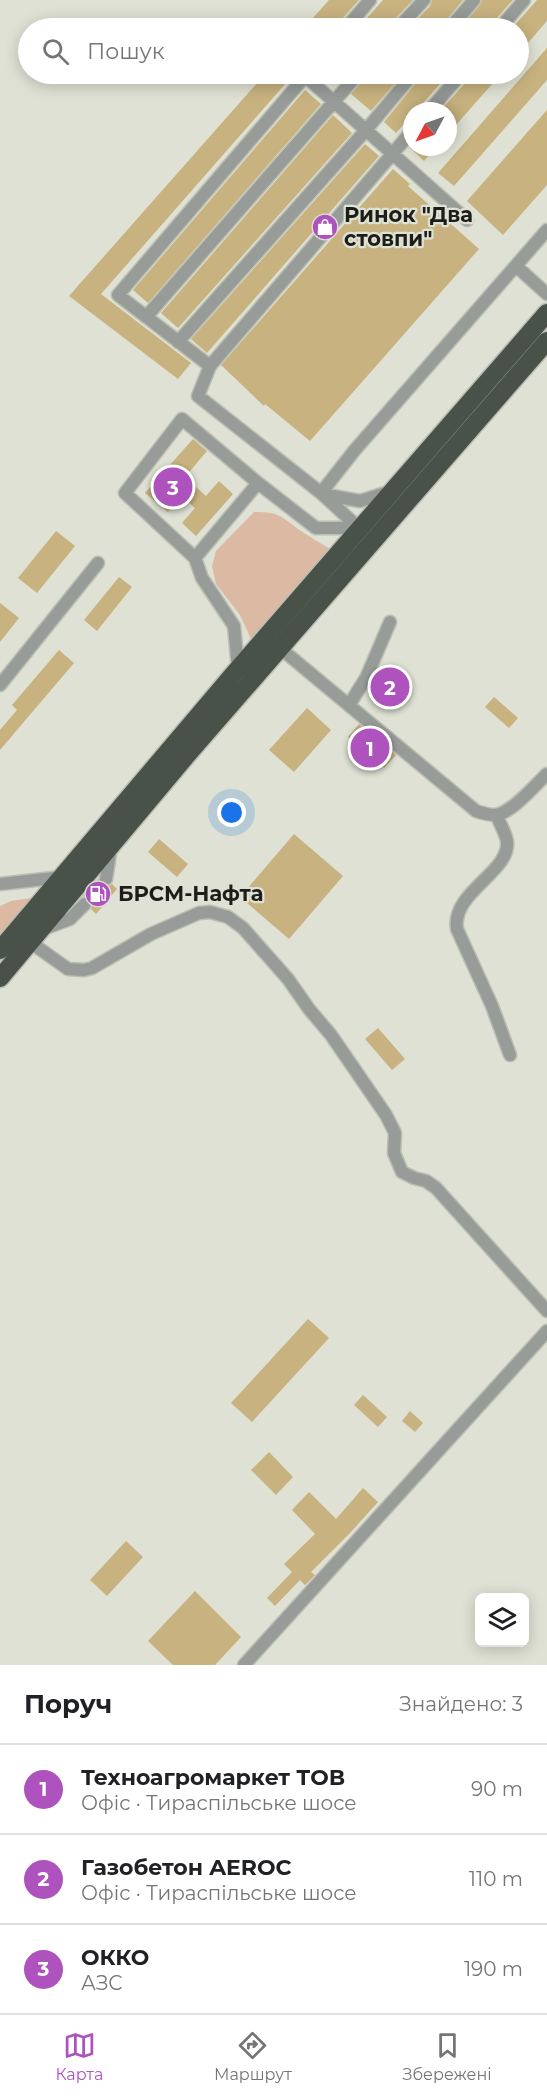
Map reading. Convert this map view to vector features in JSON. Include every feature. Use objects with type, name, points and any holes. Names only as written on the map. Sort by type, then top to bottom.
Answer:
[{"type":"highway","points":[[0,950],[238,668],[547,313]]},
{"type":"highway","points":[[0,978],[111,844],[547,341]]},
{"type":"street","points":[[355,18],[370,0]]},
{"type":"street","points":[[407,18],[424,0]]},
{"type":"street","points":[[459,18],[474,0]]},
{"type":"street","points":[[509,18],[524,0]]},
{"type":"street","points":[[210,366],[118,296],[298,84]]},
{"type":"street","points":[[315,84],[467,220]]},
{"type":"street","points":[[146,318],[349,84]]},
{"type":"street","points":[[178,342],[405,84]]},
{"type":"street","points":[[437,102],[452,84]]},
{"type":"street","points":[[359,528],[321,493],[198,396],[210,366],[403,141]]},
{"type":"street","points":[[321,493],[354,451],[547,230]]},
{"type":"street","points":[[516,266],[547,294]]},
{"type":"street","points":[[238,668],[234,626],[202,578],[195,558],[125,493],[182,419],[316,528],[359,528]]},
{"type":"street","points":[[195,558],[258,483]]},
{"type":"street","points":[[321,493],[360,501],[392,491]]},
{"type":"street","points":[[0,685],[98,563]]},
{"type":"street","points":[[349,705],[366,678],[390,622]]},
{"type":"street","points":[[280,648],[476,810],[496,815],[506,812],[547,774]]},
{"type":"street","points":[[496,815],[507,842],[504,856],[461,906],[456,921],[510,1055]]},
{"type":"street","points":[[106,879],[111,844]]},
{"type":"street","points":[[0,884],[62,877]]},
{"type":"street","points":[[85,904],[70,919],[35,936],[58,964],[77,971],[92,968],[151,934],[200,914],[219,914],[235,922],[288,979],[331,1035],[386,1115],[395,1133],[394,1153],[402,1172],[426,1181],[436,1188],[547,1311]]},
{"type":"street","points":[[244,1665],[547,1331]]},
{"type":"shaded area","points":[[254,512],[280,516],[330,549],[252,641],[240,615],[216,584],[212,566],[216,551]]},
{"type":"shaded area","points":[[32,898],[0,937],[0,906],[11,901]]},
{"type":"building","points":[[329,0],[359,0],[343,18],[313,18]]},
{"type":"building","points":[[383,0],[413,0],[396,18],[367,18]]},
{"type":"building","points":[[432,0],[463,0],[448,18],[419,18],[430,6]]},
{"type":"building","points":[[482,0],[513,0],[497,18],[469,18]]},
{"type":"building","points":[[537,0],[547,0],[547,21],[529,42],[529,18],[521,18]]},
{"type":"building","points":[[547,48],[547,80],[454,186],[438,173],[453,156],[457,156],[457,151],[516,84],[529,84],[529,69]]},
{"type":"building","points":[[256,84],[285,84],[101,294],[191,363],[178,379],[69,296]]},
{"type":"building","points":[[360,84],[394,84],[371,111],[351,94]]},
{"type":"building","points":[[415,84],[440,84],[424,102],[403,102],[403,125],[396,133],[384,122]]},
{"type":"building","points":[[464,84],[492,84],[457,124],[457,102],[448,102]]},
{"type":"building","points":[[305,90],[321,104],[148,303],[133,290]]},
{"type":"building","points":[[547,110],[547,185],[503,235],[467,201]]},
{"type":"building","points":[[333,115],[352,133],[178,328],[161,313]]},
{"type":"building","points":[[365,144],[379,156],[207,353],[191,339]]},
{"type":"building","points":[[419,156],[428,156],[424,161]]},
{"type":"building","points":[[393,169],[410,184],[408,186],[479,249],[310,441],[265,404],[264,406],[221,365]]},
{"type":"building","points":[[193,439],[207,451],[185,477],[206,496],[219,481],[233,494],[196,536],[182,523],[195,508],[181,496],[168,512],[145,493]]},
{"type":"building","points":[[56,531],[75,546],[37,593],[18,578]]},
{"type":"building","points":[[119,577],[132,587],[97,631],[84,620]]},
{"type":"building","points":[[0,603],[19,618],[0,642]]},
{"type":"building","points":[[59,650],[74,663],[0,750],[0,730],[17,710],[12,705]]},
{"type":"building","points":[[383,668],[407,689],[396,702],[373,682]]},
{"type":"building","points":[[494,697],[518,718],[509,728],[485,707]]},
{"type":"building","points":[[307,708],[331,730],[294,772],[269,750]]},
{"type":"building","points":[[359,724],[396,755],[384,768],[348,737]]},
{"type":"building","points":[[294,834],[343,876],[289,939],[240,897]]},
{"type":"building","points":[[159,839],[188,864],[177,877],[148,852]]},
{"type":"building","name":"БРСМ-Нафта","points":[[98,879],[101,886],[108,887],[112,884],[117,889],[96,914],[91,909],[93,902],[91,899],[83,896]]},
{"type":"building","points":[[378,1028],[405,1059],[392,1070],[365,1039]]},
{"type":"building","points":[[308,1319],[329,1338],[252,1422],[231,1403]]},
{"type":"building","points":[[363,1395],[387,1417],[378,1427],[354,1405]]},
{"type":"building","points":[[410,1411],[423,1423],[415,1432],[402,1421]]},
{"type":"building","points":[[269,1452],[293,1477],[276,1495],[251,1470]]},
{"type":"building","points":[[363,1488],[378,1502],[311,1572],[315,1575],[305,1585],[300,1580],[275,1606],[267,1598],[292,1572],[284,1564],[315,1534],[292,1510],[309,1492],[336,1519]]},
{"type":"building","points":[[126,1541],[143,1557],[107,1596],[90,1580]]},
{"type":"building","points":[[195,1591],[241,1637],[215,1665],[173,1665],[148,1641]]},
{"type":"tunnel","points":[[85,904],[106,879]]},
{"type":"place","name":"Ринок \"Два стовпи\"","points":[[325,227]]},
{"type":"place","name":"ОККО","points":[[173,487]]},
{"type":"place","name":"Газобетон AEROC","points":[[390,687]]},
{"type":"place","name":"Техноагромаркет ТОВ","points":[[370,748]]},
{"type":"place","name":"БРСМ-Нафта","points":[[98,894]]}]
